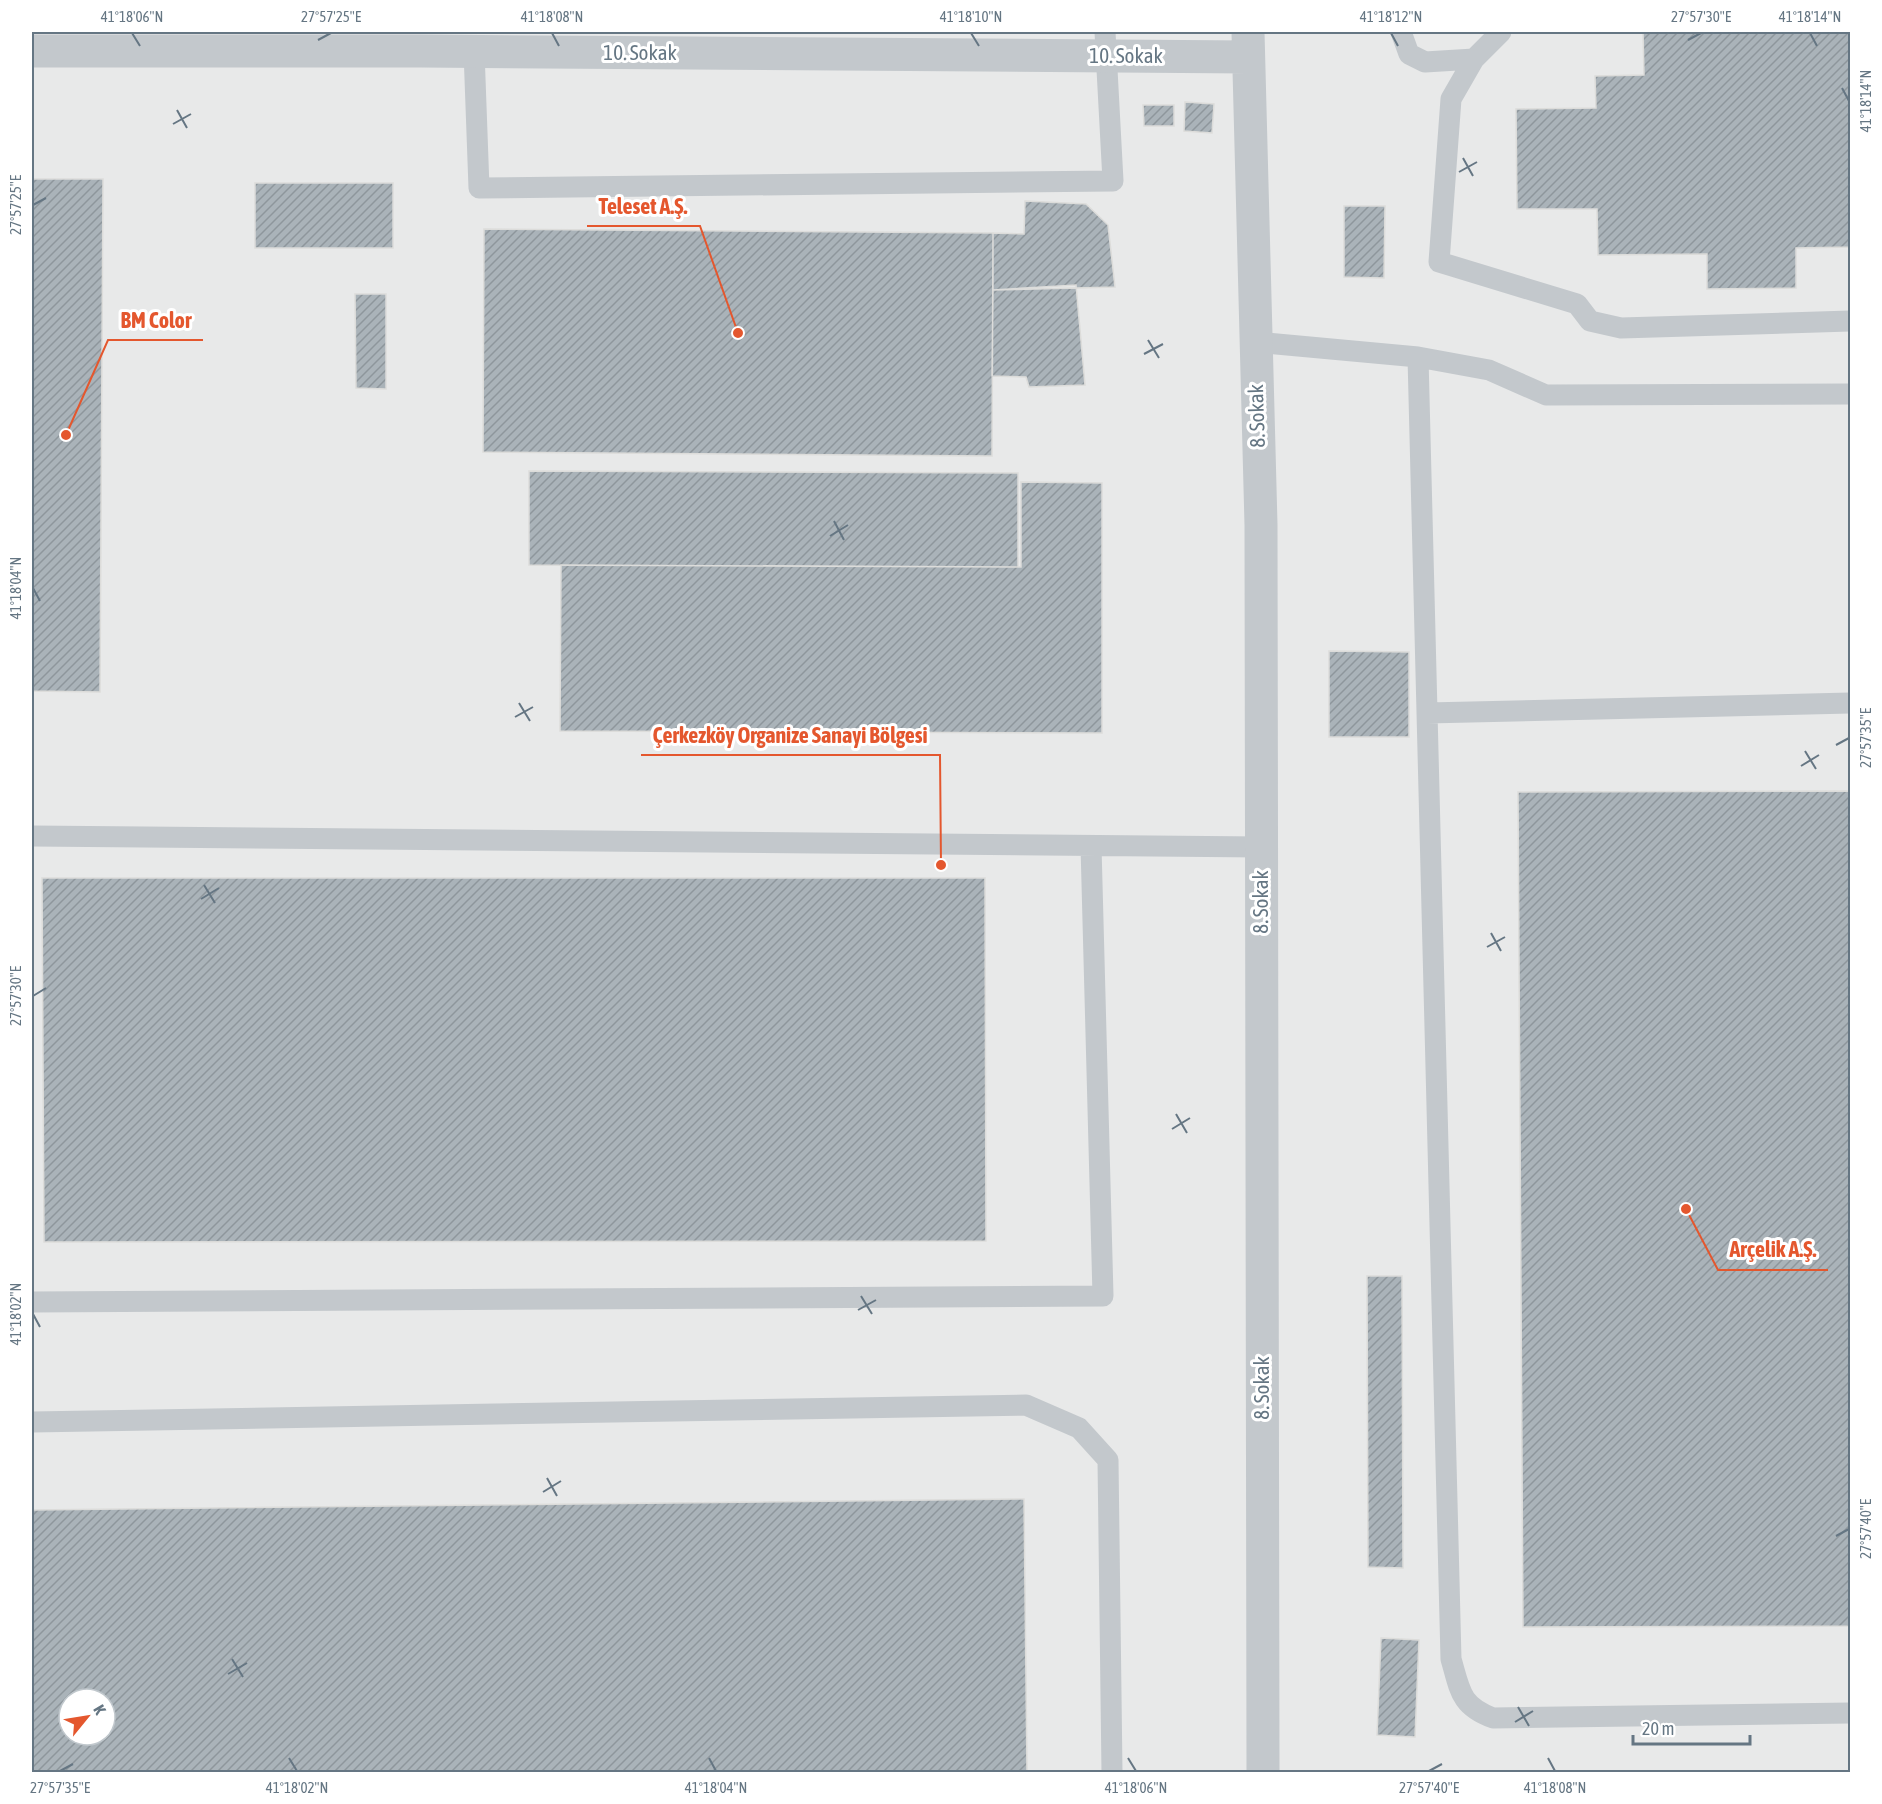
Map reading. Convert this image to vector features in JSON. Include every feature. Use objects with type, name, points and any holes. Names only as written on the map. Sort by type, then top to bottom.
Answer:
[{"type":"street","name":"10. Sokak","points":[[32,51],[474,51],[1248,44]]},
{"type":"street","name":"8. Sokak","points":[[1248,44],[1260,525],[1263,1773]]},
{"type":"lane","points":[[1401,32],[1409,54],[1425,62],[1474,59]]},
{"type":"lane","points":[[1501,32],[1474,59],[1451,99],[1439,262],[1578,304],[1590,321],[1621,328],[1851,321]]},
{"type":"lane","points":[[474,51],[479,188],[1113,181],[1105,44]]},
{"type":"lane","points":[[1256,342],[1418,357],[1489,370],[1546,395],[1851,394]]},
{"type":"lane","points":[[1418,357],[1451,1659],[1461,1695],[1476,1712],[1493,1718],[1851,1713]]},
{"type":"lane","points":[[1427,713],[1851,703]]},
{"type":"lane","points":[[32,836],[1261,847]]},
{"type":"lane","points":[[32,1302],[1103,1296],[1091,846]]},
{"type":"lane","points":[[32,1422],[1026,1405],[1079,1428],[1108,1460],[1112,1773]]},
{"type":"shaded area","points":[[32,32],[1850,32],[1850,1772],[32,1772]]},
{"type":"building","points":[[1643,32],[1850,32],[1850,247],[1796,248],[1796,288],[1707,289],[1707,254],[1598,255],[1597,209],[1517,209],[1516,109],[1596,108],[1595,76],[1644,75]]},
{"type":"building","points":[[1185,102],[1214,104],[1212,133],[1184,131]]},
{"type":"building","points":[[1143,105],[1174,105],[1174,126],[1144,126]]},
{"type":"building","points":[[32,179],[103,179],[100,692],[32,691]]},
{"type":"building","points":[[255,183],[393,183],[393,248],[255,248]]},
{"type":"building","points":[[1025,201],[1086,204],[1108,225],[1115,287],[993,290],[993,233],[1024,234]]},
{"type":"building","points":[[1344,206],[1385,206],[1384,278],[1344,277]]},
{"type":"building","points":[[484,229],[993,233],[992,456],[483,452]]},
{"type":"building","points":[[1076,285],[1085,385],[1029,387],[1026,377],[992,376],[993,290]]},
{"type":"building","points":[[355,294],[386,294],[386,389],[356,388]]},
{"type":"building","points":[[529,471],[1018,473],[1018,567],[529,565]]},
{"type":"building","points":[[1021,482],[1102,483],[1102,733],[560,731],[561,565],[1021,567]]},
{"type":"building","points":[[1329,651],[1409,652],[1409,737],[1329,737]]},
{"type":"building","points":[[1850,791],[1850,1626],[1523,1627],[1518,792]]},
{"type":"building","points":[[42,878],[985,878],[986,1241],[44,1242]]},
{"type":"building","points":[[1367,1276],[1402,1276],[1403,1568],[1368,1567]]},
{"type":"building","points":[[1024,1499],[1027,1772],[32,1772],[32,1510]]},
{"type":"building","points":[[1381,1638],[1419,1640],[1415,1737],[1377,1735]]},
{"type":"place","name":"Teleset A.Ş.","points":[[738,333]]},
{"type":"place","name":"BM Color","points":[[66,435]]},
{"type":"place","name":"Çerkezköy Organize Sanayi Bölgesi","points":[[941,865]]},
{"type":"place","name":"Arçelik A.Ş.","points":[[1686,1209]]}]
